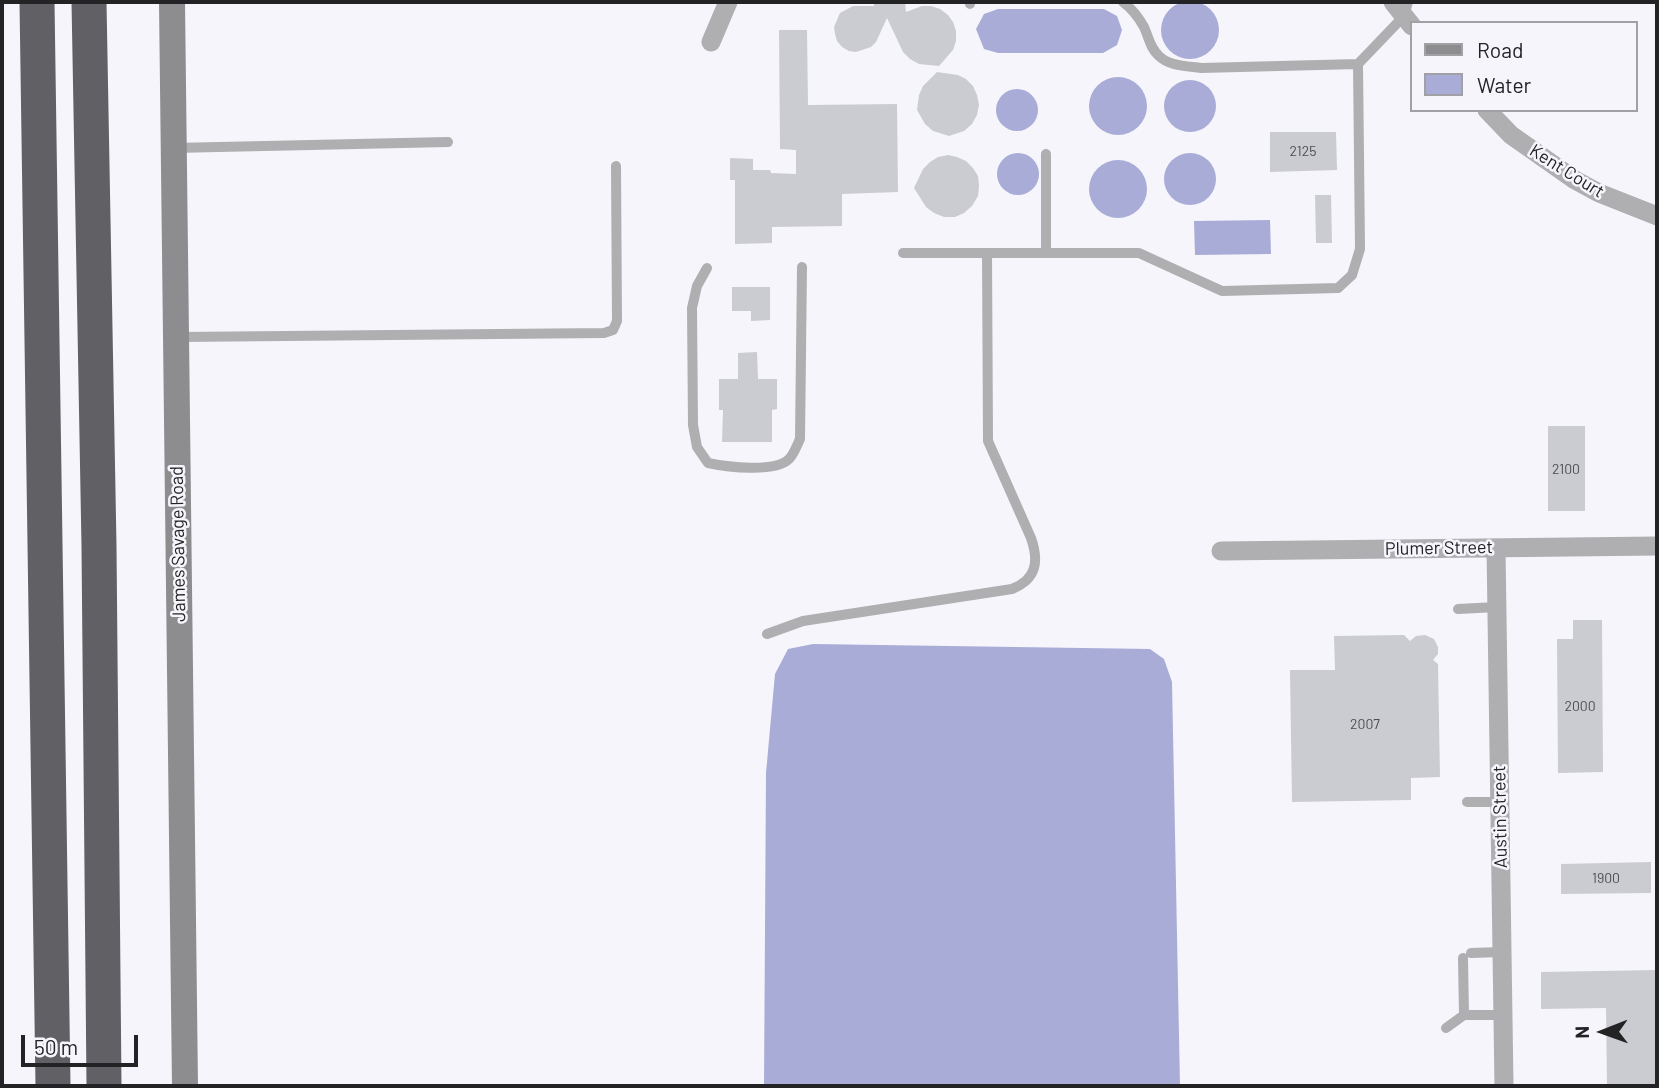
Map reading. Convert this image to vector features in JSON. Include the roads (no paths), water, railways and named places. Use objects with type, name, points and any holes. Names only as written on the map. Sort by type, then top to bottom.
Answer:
[{"type":"highway","points":[[37,2],[53,1005],[51,1086]]},
{"type":"highway","points":[[89,2],[99,546],[104,1086]]},
{"type":"street","name":"James Savage Road","points":[[172,2],[185,1086]]},
{"type":"street","points":[[711,41],[728,2]]},
{"type":"street","name":"Kent Court","points":[[1489,112],[1511,135],[1575,180],[1599,194],[1657,216]]},
{"type":"street","name":"Plumer Street","points":[[1220,551],[1657,546]]},
{"type":"street","name":"Austin Street","points":[[1496,548],[1504,1086]]},
{"type":"lane","points":[[1123,2],[1143,26],[1150,46],[1160,58],[1178,65],[1201,68],[1358,64]]},
{"type":"lane","points":[[903,253],[1139,253],[1222,291],[1338,288],[1352,275],[1360,249],[1358,64],[1404,11]]},
{"type":"lane","points":[[173,148],[448,142]]},
{"type":"lane","points":[[1046,153],[1046,253]]},
{"type":"lane","points":[[175,337],[604,333],[613,330],[617,321],[616,166]]},
{"type":"lane","points":[[766,634],[803,621],[1012,589],[1024,584],[1034,570],[1036,552],[988,441],[987,253]]},
{"type":"lane","points":[[707,268],[697,286],[692,308],[693,425],[697,447],[708,463],[729,468],[772,467],[789,460],[800,439],[802,267]]},
{"type":"lane","points":[[1458,608],[1497,607]]},
{"type":"lane","points":[[1468,802],[1500,802]]},
{"type":"lane","points":[[1464,1015],[1467,956],[1502,952]]},
{"type":"lane","points":[[1447,1028],[1464,1015],[1503,1015]]},
{"type":"water","points":[[1190,1],[1201,3],[1214,14],[1219,30],[1217,41],[1206,54],[1190,59],[1179,57],[1166,46],[1161,30],[1163,19],[1174,6]]},
{"type":"water","points":[[998,9],[1104,9],[1117,16],[1122,30],[1117,45],[1103,53],[998,53],[984,49],[976,29],[984,14]]},
{"type":"water","points":[[1118,77],[1134,82],[1142,90],[1147,106],[1142,122],[1134,130],[1118,135],[1102,130],[1094,122],[1089,106],[1094,90],[1102,82]]},
{"type":"water","points":[[1190,80],[1200,82],[1208,88],[1214,96],[1214,116],[1208,124],[1200,130],[1190,132],[1180,130],[1172,124],[1166,116],[1164,106],[1166,96],[1172,88],[1180,82]]},
{"type":"water","points":[[1017,89],[1032,95],[1038,110],[1032,125],[1017,131],[1002,125],[996,110],[1002,95]]},
{"type":"water","points":[[1018,153],[1033,159],[1039,174],[1033,189],[1018,195],[1003,189],[997,174],[1003,159]]},
{"type":"water","points":[[1190,153],[1200,155],[1208,161],[1214,169],[1214,189],[1208,197],[1200,203],[1190,205],[1180,203],[1172,197],[1166,189],[1164,179],[1166,169],[1172,161],[1180,155]]},
{"type":"water","points":[[1118,160],[1129,162],[1142,173],[1147,189],[1145,200],[1134,213],[1118,218],[1107,216],[1094,205],[1089,189],[1091,178],[1102,165]]},
{"type":"water","points":[[1270,220],[1271,254],[1195,255],[1194,221]]},
{"type":"water","points":[[813,644],[1150,649],[1164,659],[1172,682],[1180,1086],[764,1086],[766,773],[775,674],[788,649]]}]
